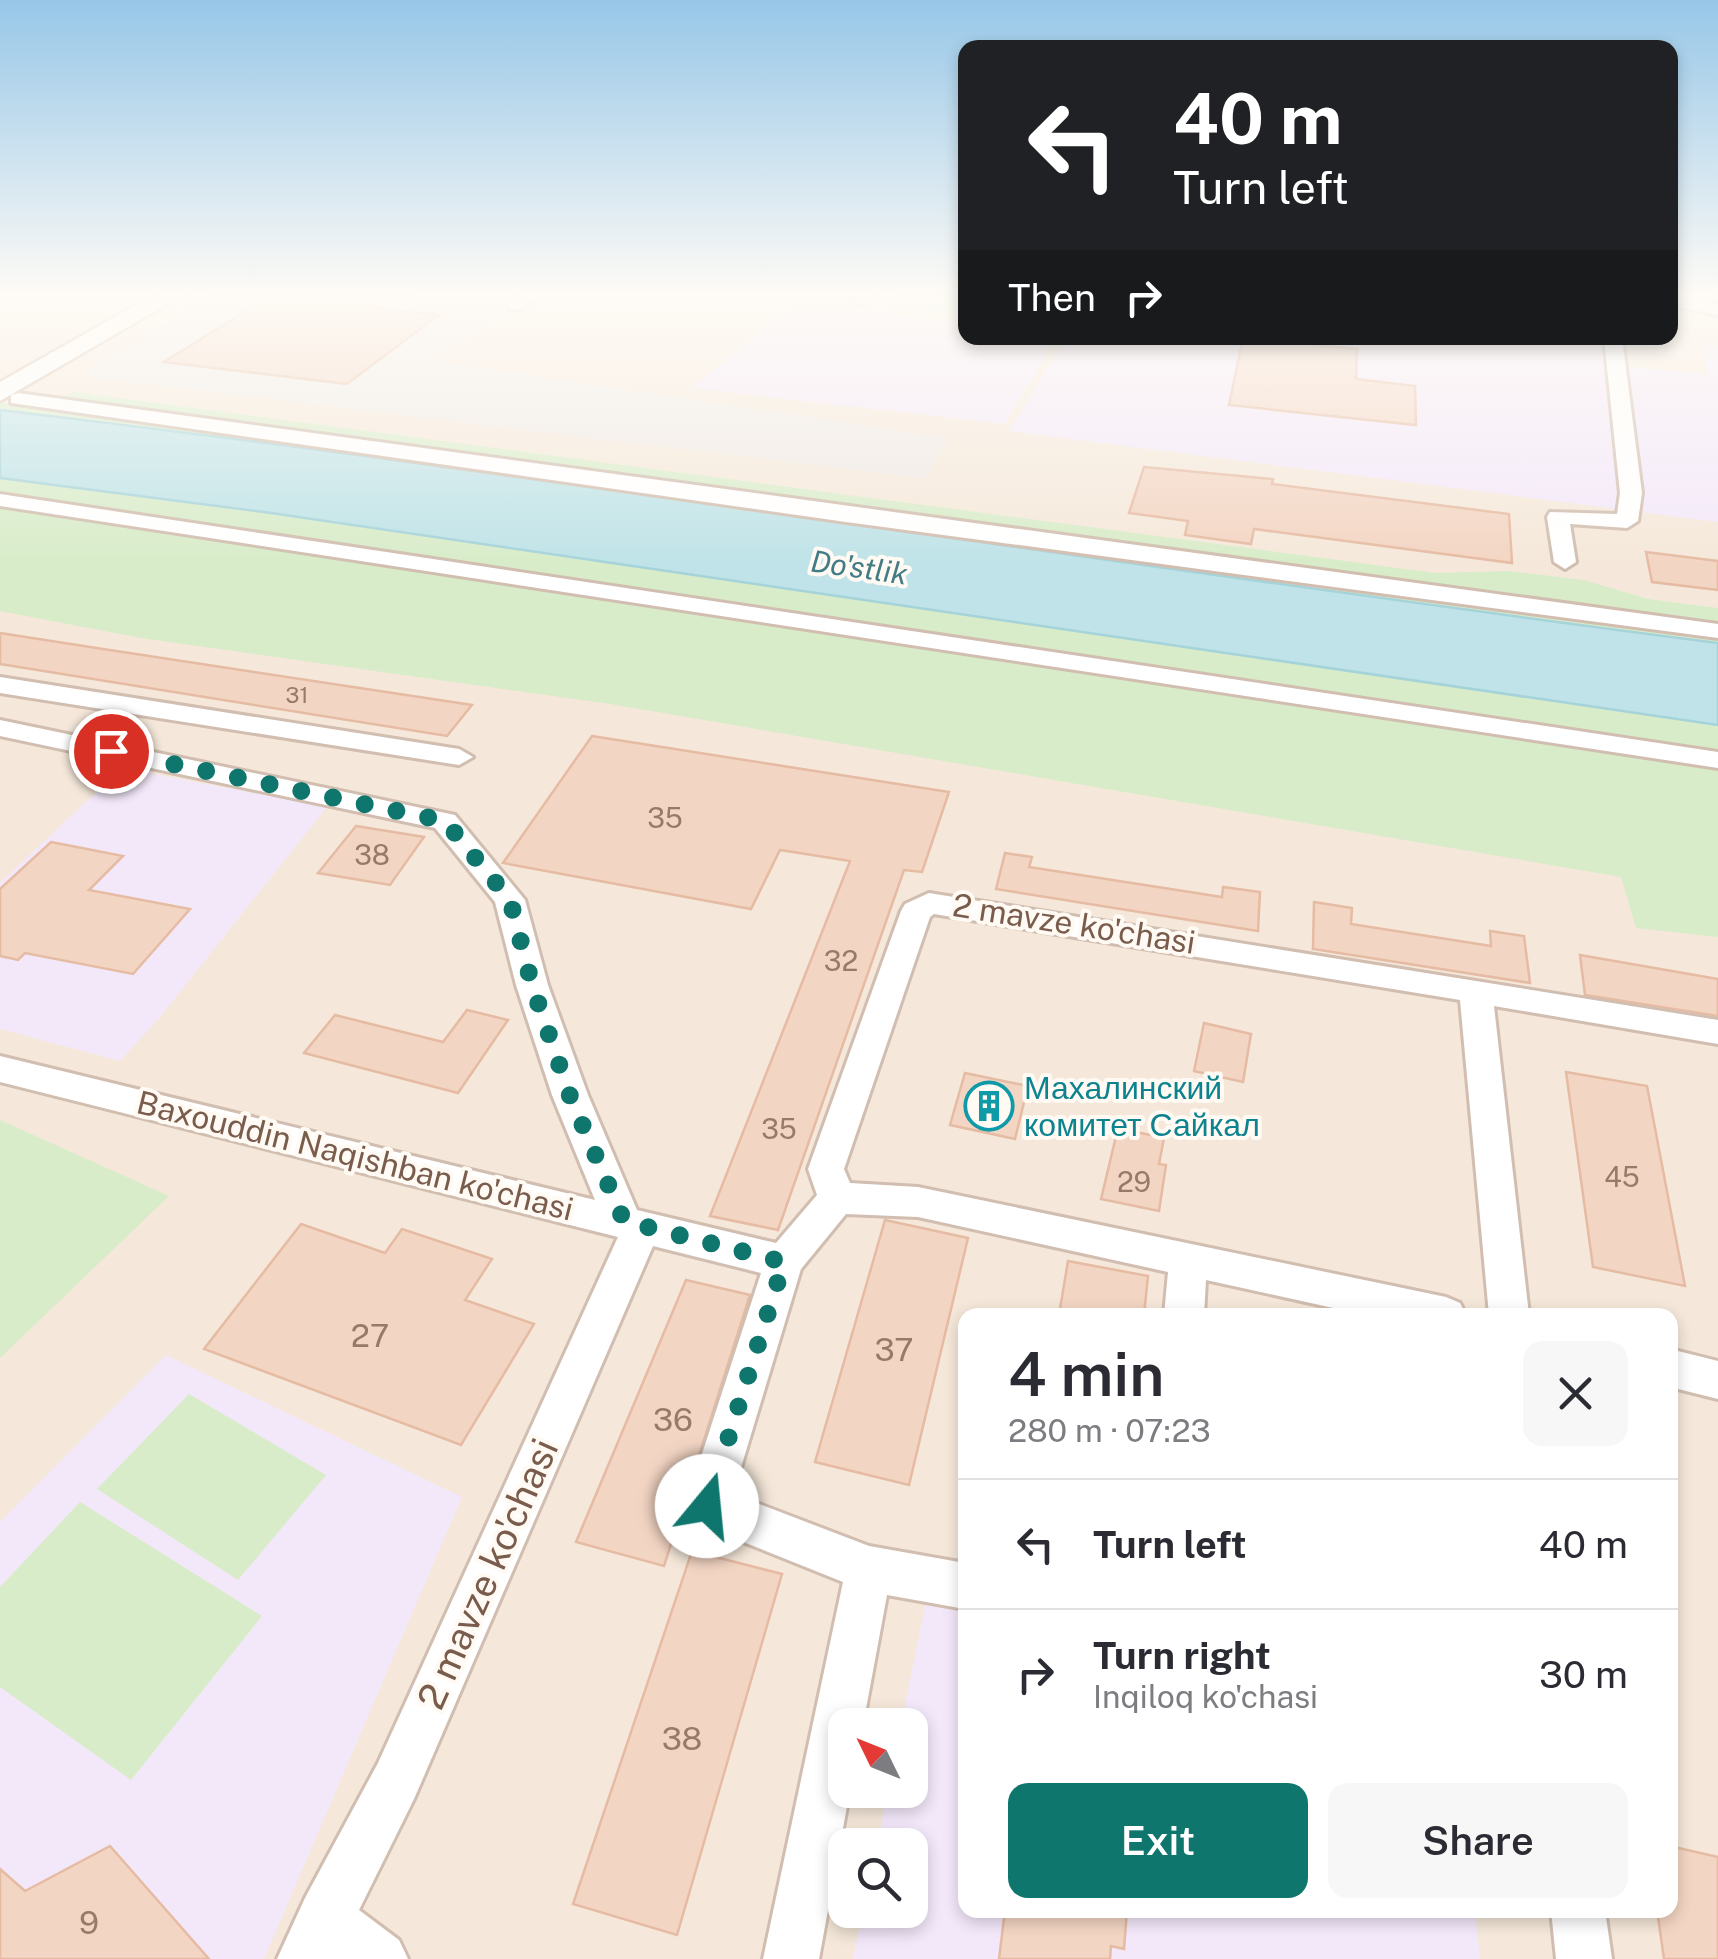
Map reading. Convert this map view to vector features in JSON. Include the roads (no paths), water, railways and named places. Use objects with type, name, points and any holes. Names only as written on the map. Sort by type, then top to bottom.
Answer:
[{"type":"street","points":[[1565,562],[1558,517],[1627,521],[1631,493],[1618,383]]},
{"type":"street","points":[[9,396],[791,507],[1718,630]]},
{"type":"street","points":[[0,500],[1718,760]]},
{"type":"street","points":[[0,685],[459,757]]},
{"type":"street","points":[[0,728],[445,821],[510,900],[532,985],[570,1096],[633,1224]]},
{"type":"street","name":"2 mavze ko'chasi","points":[[837,1198],[826,1169],[916,911],[928,903],[1718,1032]]},
{"type":"street","points":[[1476,991],[1508,1308]]},
{"type":"street","name":"Baxouddin Naqishban ko'chasi","points":[[0,1069],[784,1262]]},
{"type":"street","points":[[958,1585],[868,1570],[707,1506],[784,1262],[837,1198],[918,1202],[1413,1308]]},
{"type":"street","name":"2 mavze ko'chasi","points":[[380,1959],[315,1938],[396,1782],[633,1224]]},
{"type":"street","points":[[1185,1308],[1188,1260]]},
{"type":"street","points":[[1678,1370],[1718,1380]]},
{"type":"street","points":[[791,1959],[868,1570]]},
{"type":"street","points":[[1579,1918],[1584,1959]]},
{"type":"water","name":"Do'stlik","points":[[0,410],[430,465],[1718,643],[1718,725],[271,513],[0,478]]},
{"type":"place","name":"Махалинский комитет Сайкал","points":[[989,1106]]}]
